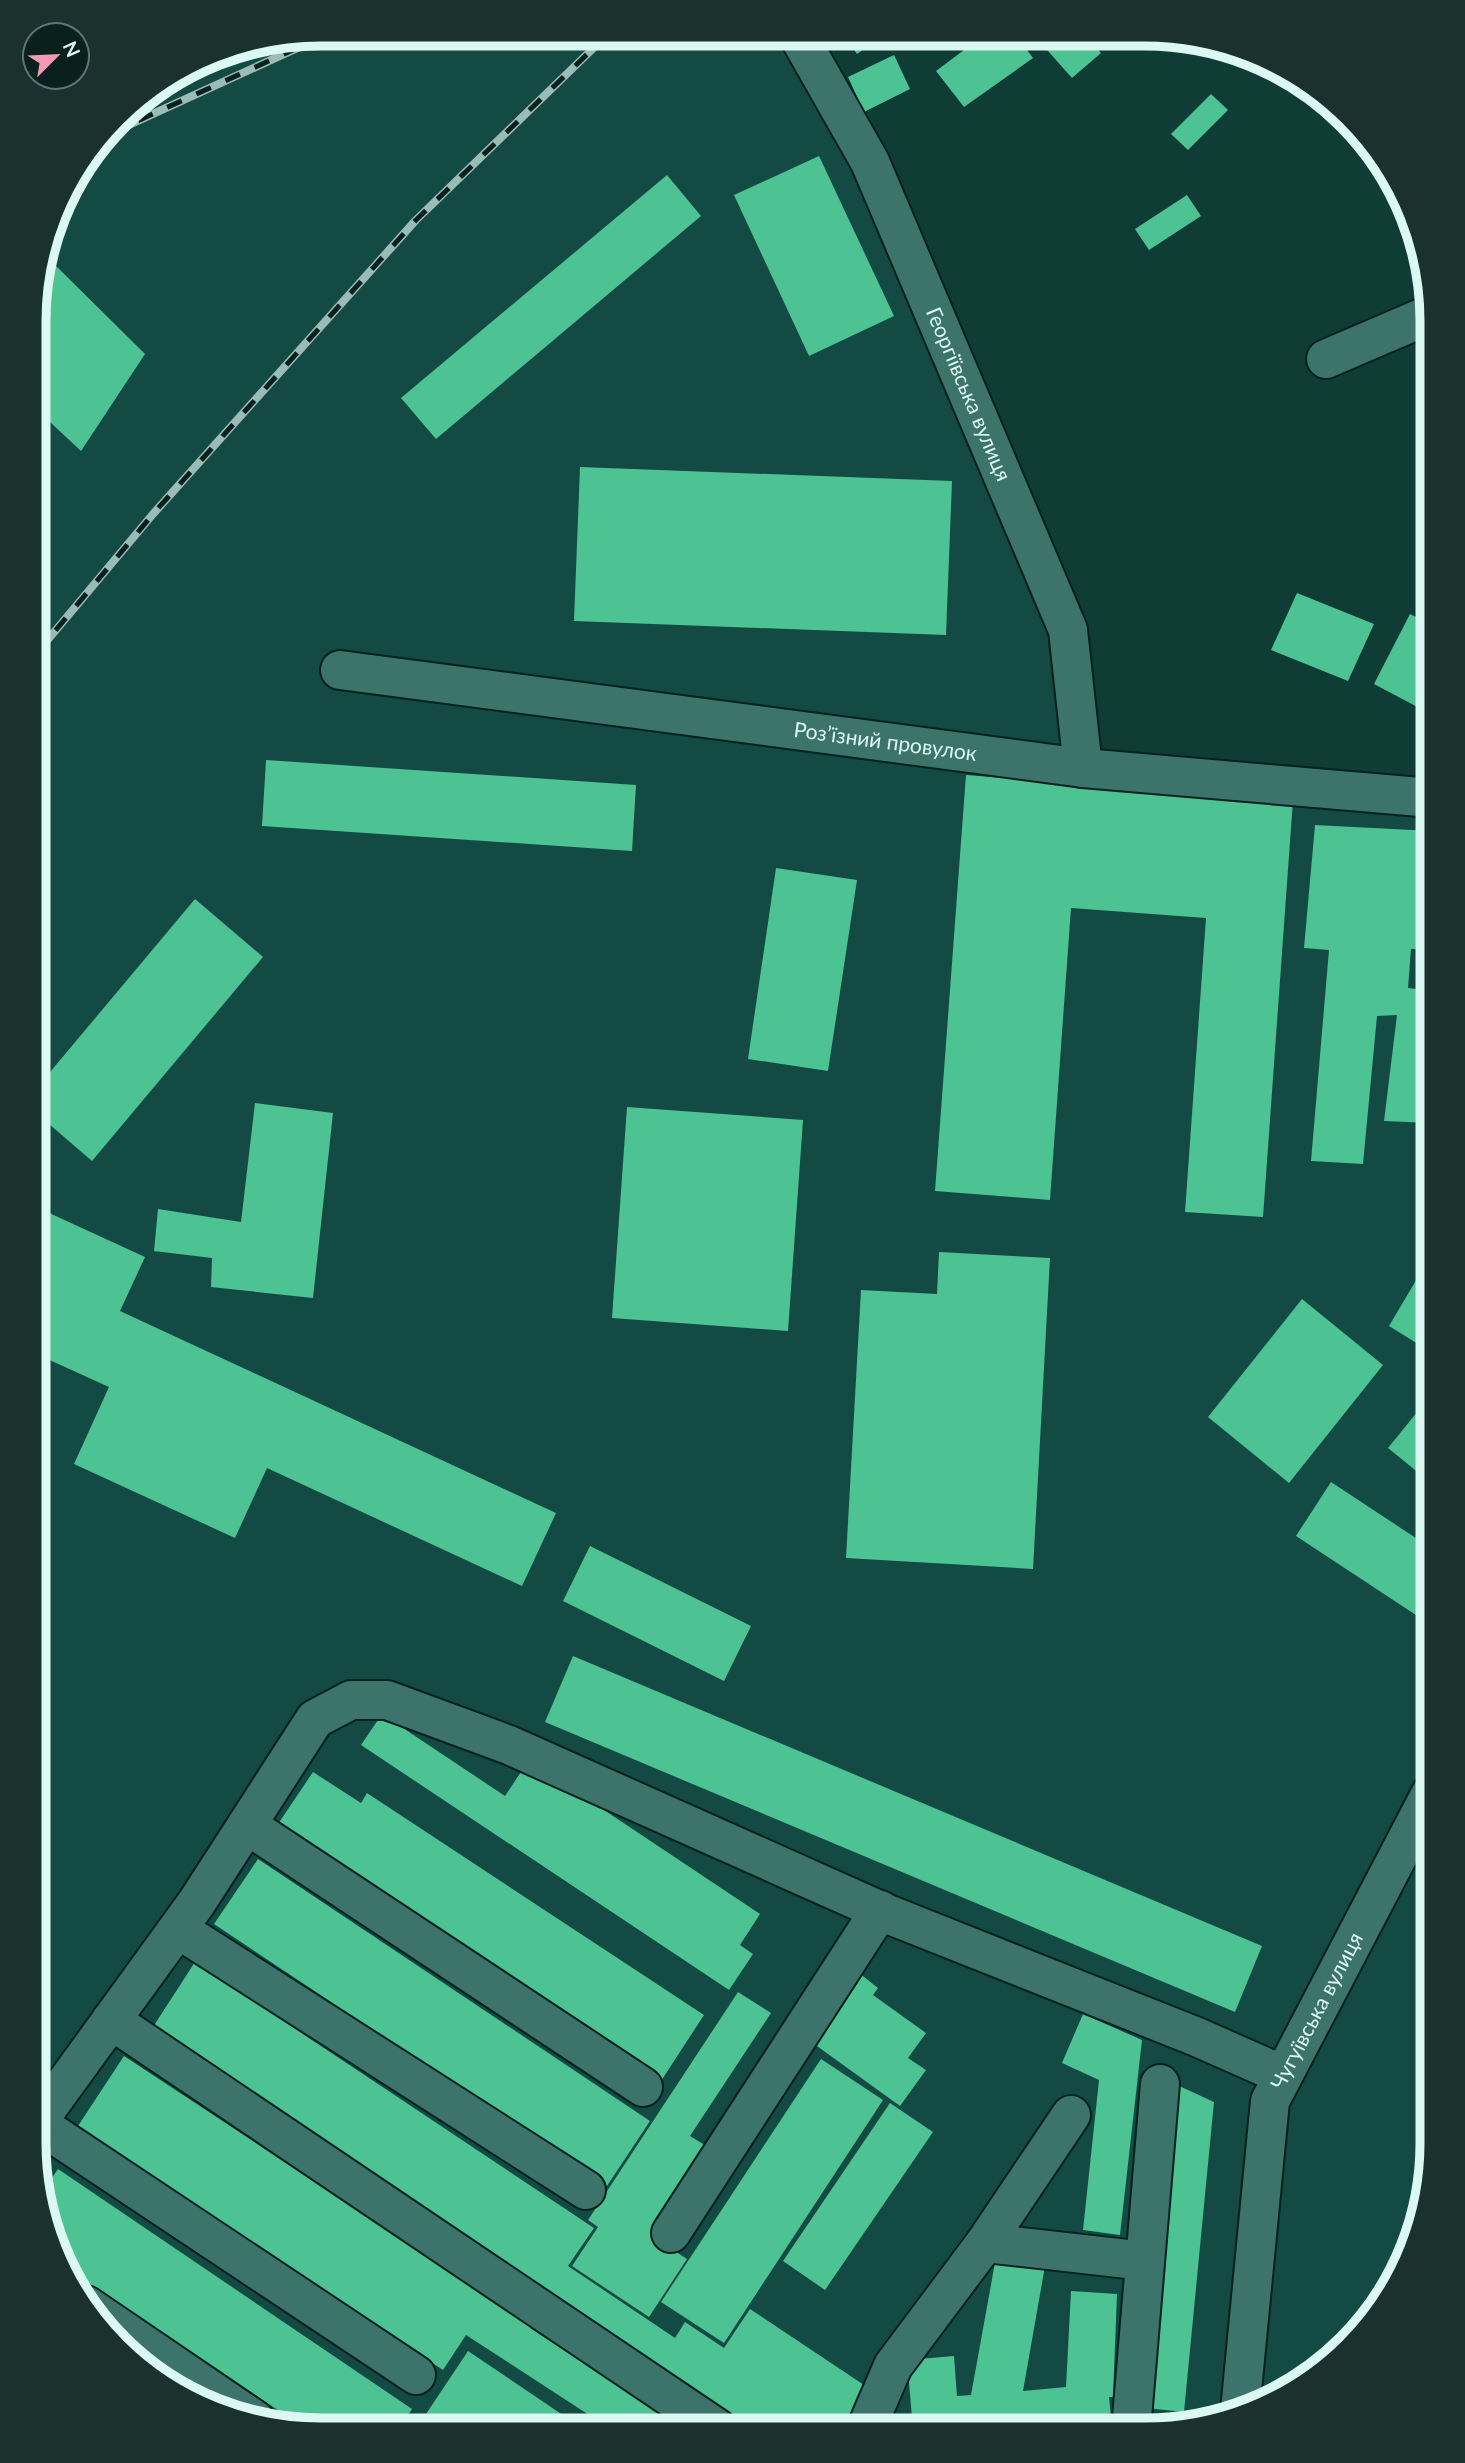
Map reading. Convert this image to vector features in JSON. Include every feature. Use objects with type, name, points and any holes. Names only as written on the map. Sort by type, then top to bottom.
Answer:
[{"type":"street","name":"Георгіївська вулиця","points":[[804,46],[870,162],[1068,630],[1083,768]]},
{"type":"street","points":[[1326,359],[1420,319]]},
{"type":"street","name":"Роз’їзний провулок","points":[[340,670],[1083,768],[1420,798]]},
{"type":"street","points":[[46,2111],[178,1929],[315,1719],[351,1700],[387,1700],[509,1745],[880,1910],[1198,2037],[1283,2075]]},
{"type":"street","name":"Чугуївська вулиця","points":[[1241,2400],[1270,2101],[1420,1814]]},
{"type":"street","points":[[247,1825],[643,2087]]},
{"type":"street","points":[[671,2233],[880,1910]]},
{"type":"street","points":[[178,1929],[586,2190]]},
{"type":"street","points":[[111,2020],[703,2418]]},
{"type":"street","points":[[1132,2418],[1160,2084]]},
{"type":"street","points":[[871,2418],[893,2366],[985,2243],[1071,2115]]},
{"type":"street","points":[[46,2133],[416,2375]]},
{"type":"street","points":[[985,2243],[1145,2261]]},
{"type":"street","points":[[114,2324],[228,2402]]},
{"type":"shaded area","points":[[302,46],[804,46],[1039,561],[1083,768],[1420,791],[1420,2143],[1410,2214],[1399,2248],[1383,2280],[1363,2310],[1339,2337],[1312,2361],[1282,2381],[1233,2403],[1163,2417],[320,2418],[249,2408],[215,2397],[183,2381],[153,2361],[126,2337],[102,2310],[82,2280],[60,2231],[46,2161],[46,302],[60,232],[82,183],[114,139],[153,102],[183,82],[215,66],[267,51]]},
{"type":"building","points":[[852,46],[868,46],[857,54]]},
{"type":"building","points":[[969,46],[1024,46],[1033,58],[964,107],[936,71]]},
{"type":"building","points":[[1044,46],[1095,46],[1101,53],[1072,78]]},
{"type":"building","points":[[894,55],[910,89],[864,112],[848,77]]},
{"type":"building","points":[[1211,94],[1228,110],[1188,150],[1171,134]]},
{"type":"building","points":[[819,156],[894,316],[809,356],[734,195]]},
{"type":"building","points":[[667,175],[701,216],[436,439],[401,398]]},
{"type":"building","points":[[1187,195],[1201,216],[1149,250],[1135,229]]},
{"type":"building","points":[[52,262],[145,354],[81,451],[46,418],[46,302]]},
{"type":"building","points":[[580,467],[952,481],[946,635],[574,621]]},
{"type":"building","points":[[1297,593],[1374,624],[1348,681],[1271,650]]},
{"type":"building","points":[[1410,614],[1420,619],[1420,708],[1374,684]]},
{"type":"building","points":[[266,760],[636,785],[632,851],[262,826]]},
{"type":"building","points":[[966,775],[1293,800],[1263,1217],[1185,1212],[1206,918],[1071,908],[1050,1200],[935,1191]]},
{"type":"building","points":[[1315,825],[1420,830],[1420,949],[1411,949],[1408,988],[1420,990],[1420,1123],[1384,1121],[1397,1015],[1377,1016],[1363,1164],[1311,1161],[1329,950],[1304,948]]},
{"type":"building","points":[[776,868],[857,880],[828,1071],[748,1059]]},
{"type":"building","points":[[195,899],[263,957],[92,1161],[46,1121],[46,1077]]},
{"type":"building","points":[[255,1103],[333,1113],[313,1298],[211,1287],[212,1258],[154,1251],[158,1209],[241,1222]]},
{"type":"building","points":[[627,1107],[803,1120],[788,1331],[612,1318]]},
{"type":"building","points":[[46,1212],[145,1257],[120,1311],[556,1513],[522,1586],[267,1468],[235,1538],[74,1464],[109,1387],[46,1358]]},
{"type":"building","points":[[939,1252],[1050,1258],[1033,1569],[846,1558],[861,1290],[937,1294]]},
{"type":"building","points":[[1420,1274],[1420,1345],[1389,1326]]},
{"type":"building","points":[[1302,1299],[1383,1365],[1289,1483],[1208,1417]]},
{"type":"building","points":[[1420,1409],[1420,1474],[1388,1448]]},
{"type":"building","points":[[1331,1482],[1420,1541],[1420,1618],[1296,1536]]},
{"type":"building","points":[[590,1546],[751,1626],[724,1681],[563,1601]]},
{"type":"building","points":[[573,1656],[1262,1946],[1235,2012],[545,1722]]},
{"type":"building","points":[[382,1714],[505,1796],[529,1760],[760,1914],[740,1945],[753,1954],[729,1990],[361,1745]]},
{"type":"building","points":[[313,1772],[361,1803],[367,1793],[704,2015],[661,2081],[276,1827]]},
{"type":"building","points":[[258,1859],[650,2121],[607,2186],[214,1924]]},
{"type":"building","points":[[195,1962],[594,2228],[568,2266],[675,2338],[685,2322],[724,2348],[750,2309],[876,2393],[859,2418],[733,2418],[151,2030]]},
{"type":"building","points":[[859,1973],[878,1988],[873,1995],[926,2033],[908,2058],[926,2070],[900,2106],[810,2041]]},
{"type":"building","points":[[738,1992],[771,2013],[690,2136],[708,2147],[650,2235],[687,2259],[649,2317],[572,2266],[598,2227],[588,2220]]},
{"type":"building","points":[[1083,2014],[1142,2040],[1120,2235],[1083,2230],[1099,2080],[1062,2063]]},
{"type":"building","points":[[124,2056],[532,2325],[530,2328],[668,2418],[594,2418],[466,2335],[443,2370],[76,2129]]},
{"type":"building","points":[[821,2059],[883,2100],[724,2343],[661,2302]]},
{"type":"building","points":[[1177,2085],[1214,2102],[1184,2412],[1146,2408]]},
{"type":"building","points":[[890,2103],[933,2132],[825,2290],[783,2261]]},
{"type":"building","points":[[58,2169],[412,2409],[406,2418],[285,2415],[81,2278],[60,2231],[49,2183]]},
{"type":"building","points":[[996,2257],[1045,2266],[1023,2391],[1066,2387],[1071,2291],[1117,2294],[1113,2397],[1109,2397],[1111,2418],[912,2418],[907,2360],[954,2356],[957,2396],[971,2395]]},
{"type":"building","points":[[468,2351],[567,2418],[432,2418],[426,2414]]},
{"type":"railway","points":[[126,126],[301,46]]},
{"type":"railway","points":[[46,642],[153,514],[416,220],[596,46]]}]
